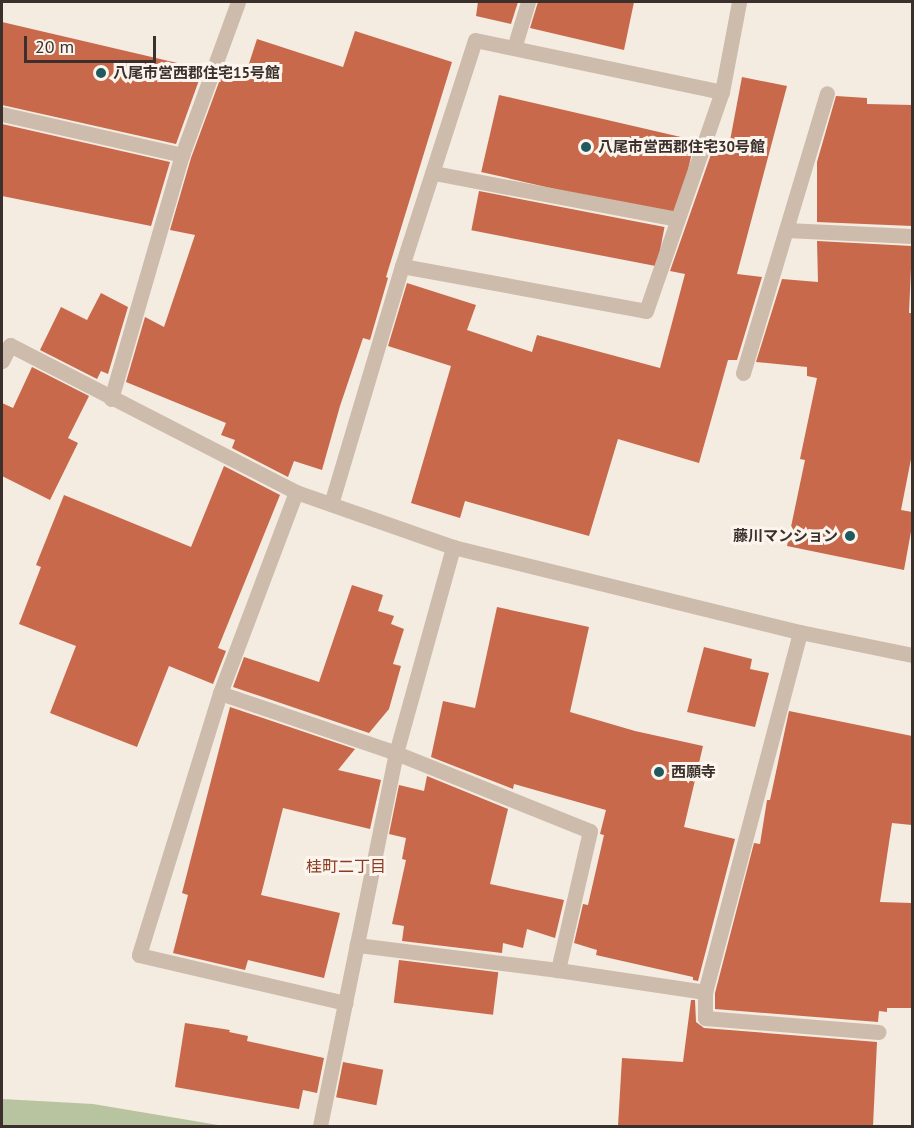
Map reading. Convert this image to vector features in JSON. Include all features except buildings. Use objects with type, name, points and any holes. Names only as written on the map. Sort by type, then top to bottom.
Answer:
[{"type":"street","points":[[111,399],[182,155],[238,2]]},
{"type":"street","points":[[514,48],[528,2]]},
{"type":"street","points":[[402,266],[646,311],[722,92],[739,2]]},
{"type":"street","points":[[331,504],[402,266],[434,173],[475,40],[722,92]]},
{"type":"street","points":[[743,373],[827,93]]},
{"type":"street","points":[[2,114],[182,155]]},
{"type":"street","points":[[434,173],[677,219]]},
{"type":"street","points":[[786,230],[912,236]]},
{"type":"street","points":[[2,361],[6,343],[111,399],[296,492],[453,547],[800,632],[912,655]]},
{"type":"street","points":[[296,492],[220,693],[139,955],[345,1003]]},
{"type":"street","points":[[320,1126],[396,753],[453,547]]},
{"type":"street","points":[[800,632],[705,992],[705,1018],[878,1032]]},
{"type":"street","points":[[220,693],[396,753],[590,831],[558,970]]},
{"type":"street","points":[[357,945],[558,970],[705,992]]},
{"type":"green space","points":[[2,1099],[93,1104],[224,1126],[2,1126]]},
{"type":"place","name":"八尾市営西郡住宅15号館","points":[[101,73]]},
{"type":"place","name":"八尾市営西郡住宅30号館","points":[[586,147]]},
{"type":"place","name":"藤川マンション","points":[[850,536]]},
{"type":"place","name":"西願寺","points":[[659,772]]},
{"type":"district","name":"桂町二丁目","points":[[346,866]]}]
